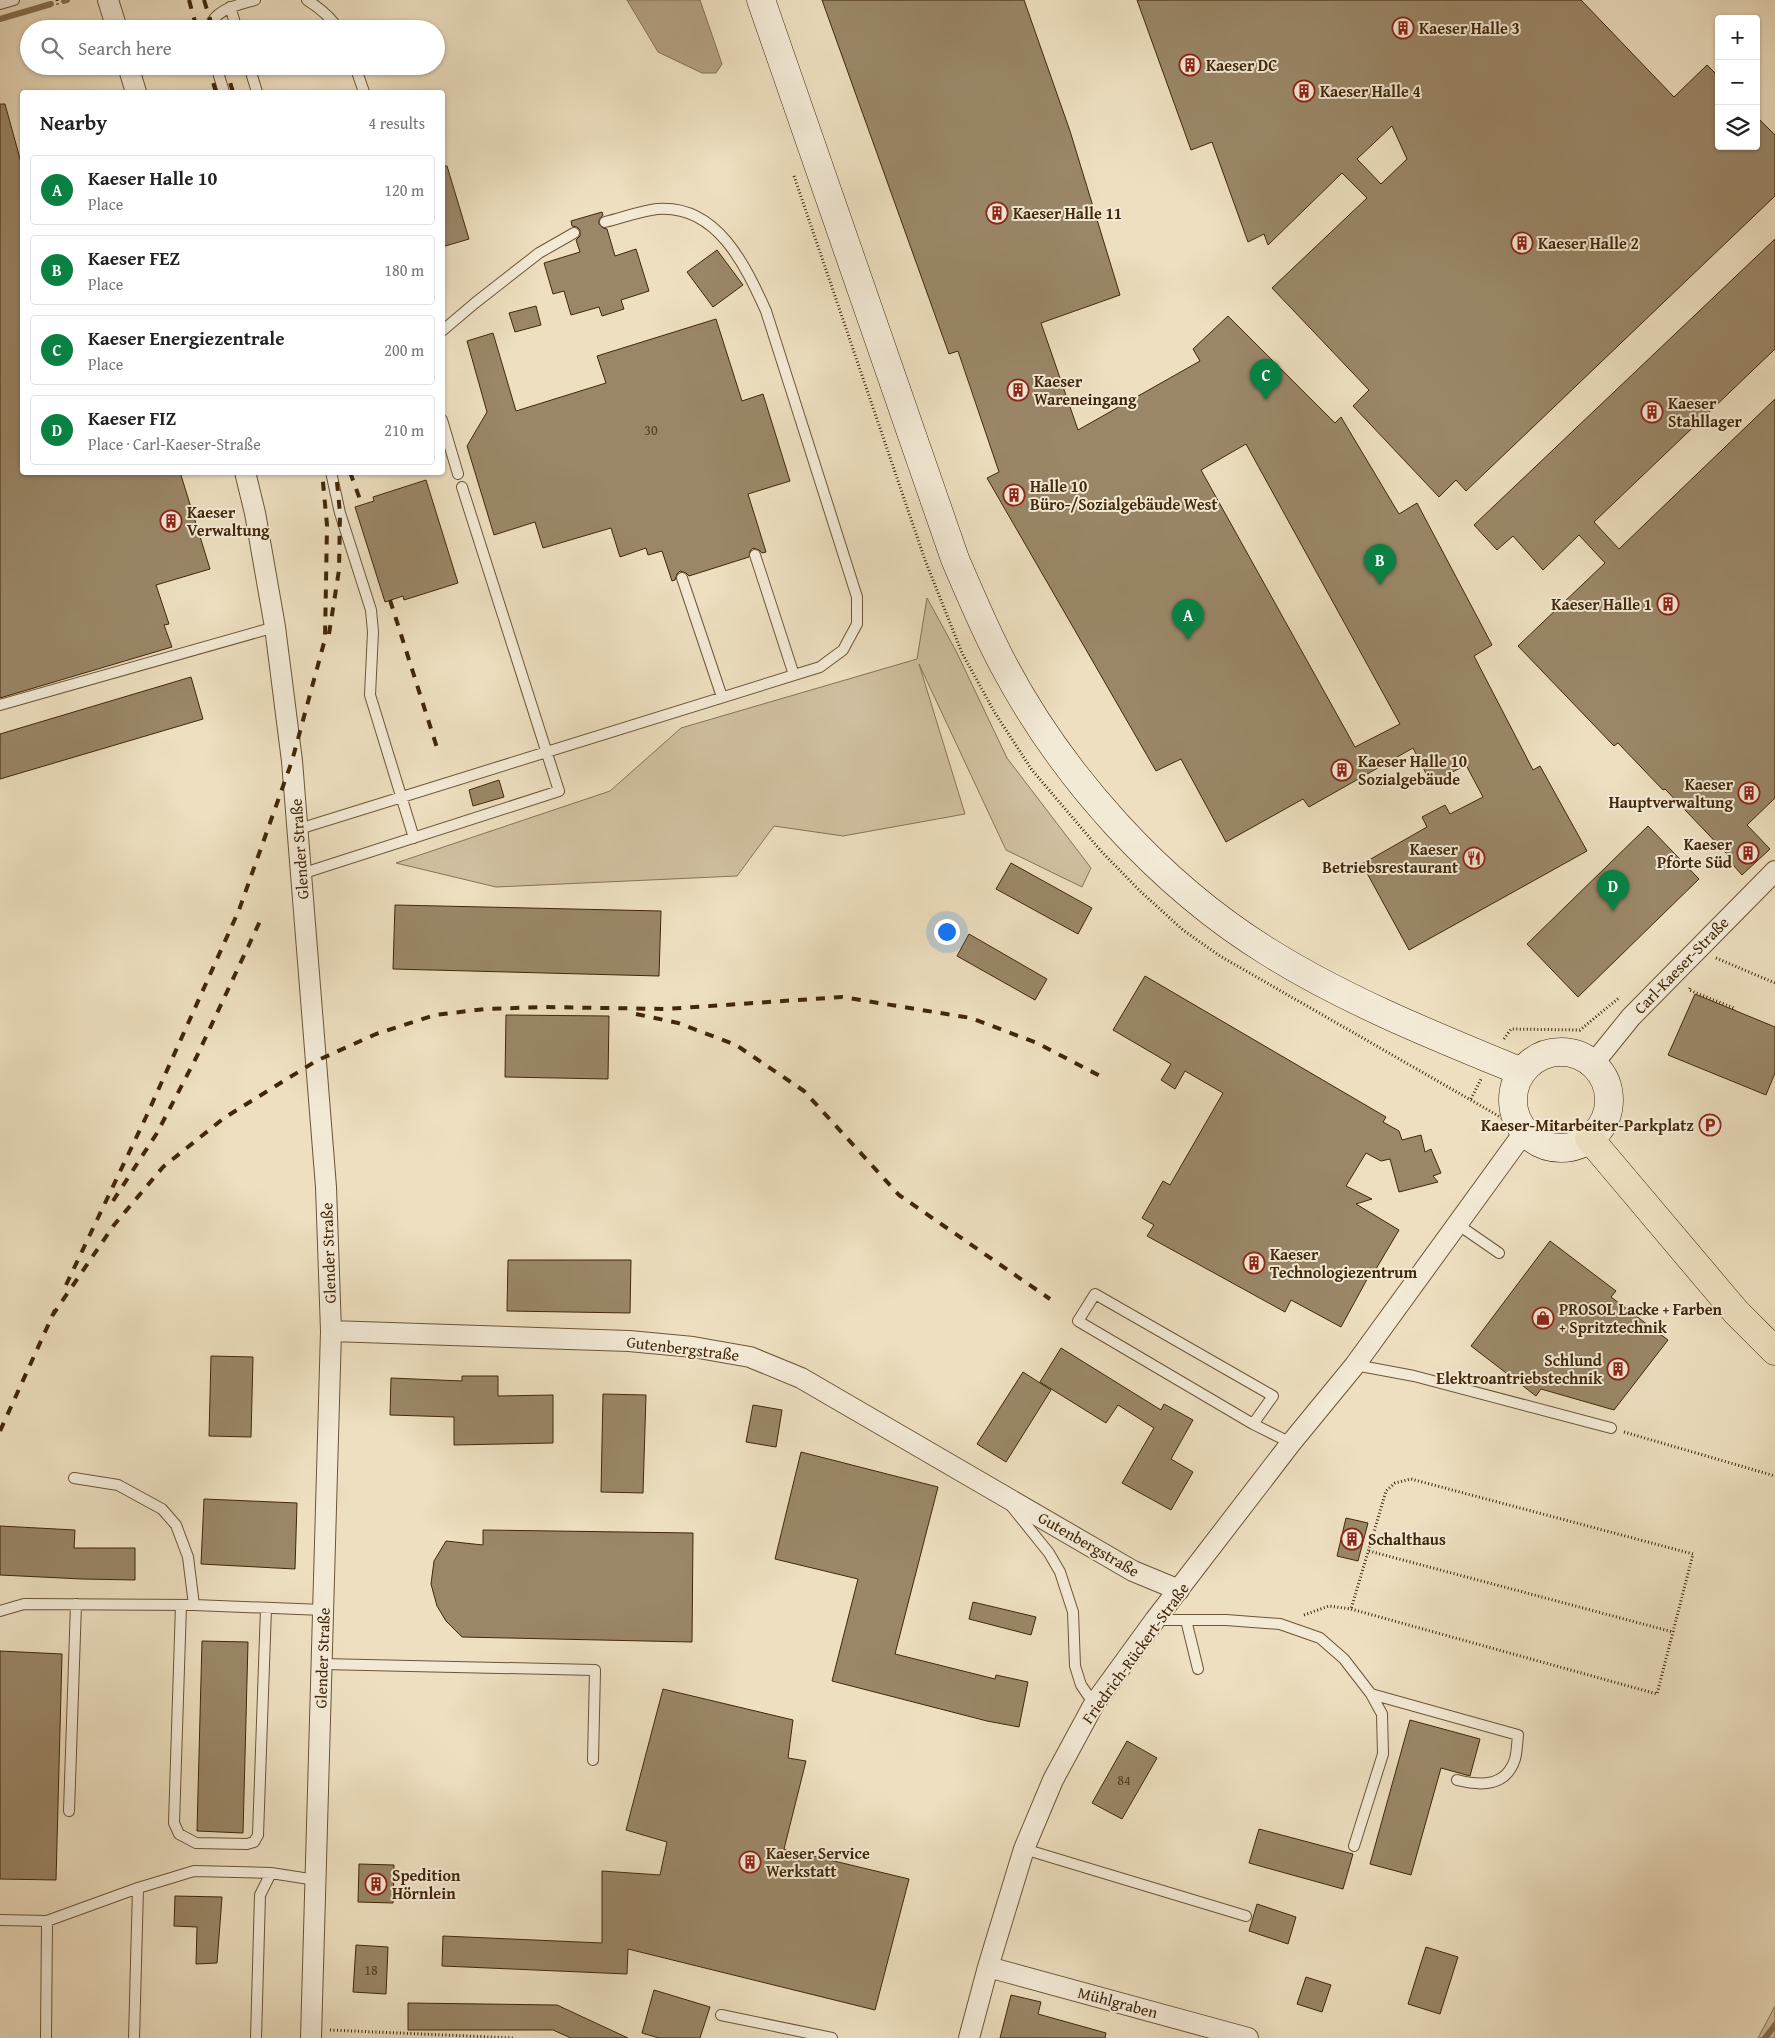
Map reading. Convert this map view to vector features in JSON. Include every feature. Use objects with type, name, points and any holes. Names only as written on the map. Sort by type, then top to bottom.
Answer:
[{"type":"highway","points":[[1589,1138],[1736,1312],[1775,1351]]},
{"type":"main road","points":[[761,0],[955,559],[1004,666],[1044,731],[1077,779],[1114,822],[1173,880],[1230,926],[1270,953],[1358,1001],[1522,1072]]},
{"type":"main road","points":[[1555,1052],[1568,1052],[1580,1055],[1593,1064],[1602,1074],[1607,1086],[1609,1100],[1604,1120],[1595,1133],[1578,1144],[1560,1148],[1535,1140],[1517,1120],[1513,1097],[1522,1072],[1531,1062],[1543,1055],[1555,1052]]},
{"type":"street","points":[[108,0],[114,20]]},
{"type":"street","points":[[131,75],[135,90]]},
{"type":"street","name":"Glender Straße","points":[[246,475],[275,627],[292,761],[299,829],[326,1187],[331,1331],[312,2034]]},
{"type":"street","name":"Carl-Kaeser-Straße","points":[[1593,1064],[1644,1003],[1775,871]]},
{"type":"street","name":"Friedrich-Rückert-Straße","points":[[969,2038],[988,1967],[1024,1849],[1053,1780],[1094,1704],[1155,1620],[1355,1364],[1525,1131]]},
{"type":"street","name":"Gutenbergstraße","points":[[331,1331],[629,1341],[693,1347],[750,1357],[801,1378],[1133,1571],[1179,1590]]},
{"type":"street","name":"Mühlgraben","points":[[988,1967],[1248,2038]]},
{"type":"lane","points":[[0,4],[14,0]]},
{"type":"lane","points":[[213,20],[230,7],[255,0]]},
{"type":"lane","points":[[307,0],[332,20]]},
{"type":"lane","points":[[230,7],[234,20]]},
{"type":"lane","points":[[219,75],[223,90]]},
{"type":"lane","points":[[252,75],[256,90]]},
{"type":"lane","points":[[358,75],[363,90]]},
{"type":"lane","points":[[299,829],[820,667],[843,650],[857,624],[857,597],[766,311],[748,273],[728,242],[704,220],[681,211],[657,209],[605,222]]},
{"type":"lane","points":[[445,328],[539,253],[574,233]]},
{"type":"lane","points":[[445,430],[458,474]]},
{"type":"lane","points":[[332,475],[340,512],[371,610],[373,632],[370,695],[414,838]]},
{"type":"lane","points":[[301,874],[559,791],[548,751],[462,487]]},
{"type":"lane","points":[[755,555],[794,675]]},
{"type":"lane","points":[[682,578],[722,697]]},
{"type":"lane","points":[[0,705],[275,627]]},
{"type":"lane","points":[[1457,1224],[1499,1253]]},
{"type":"lane","points":[[1253,1424],[1273,1396],[1095,1294],[1078,1320],[1253,1424],[1291,1444]]},
{"type":"lane","points":[[1355,1364],[1414,1376],[1611,1428]]},
{"type":"lane","points":[[74,1478],[118,1485],[162,1509],[176,1525],[188,1557],[194,1605]]},
{"type":"lane","name":"Gutenbergstraße","points":[[1001,1493],[1049,1553],[1060,1572],[1073,1612],[1075,1666],[1081,1685],[1094,1704]]},
{"type":"lane","points":[[0,1611],[24,1604],[194,1605],[323,1610]]},
{"type":"lane","points":[[69,1811],[76,1604]]},
{"type":"lane","points":[[181,1605],[174,1822],[179,1834],[196,1842],[246,1844],[254,1842],[258,1835],[266,1608]]},
{"type":"lane","points":[[1155,1620],[1280,1624],[1320,1638],[1344,1659],[1371,1694],[1382,1714],[1383,1754],[1354,1846]]},
{"type":"lane","points":[[1186,1620],[1198,1669]]},
{"type":"lane","points":[[322,1664],[595,1670],[593,1760]]},
{"type":"lane","points":[[1371,1694],[1518,1735],[1515,1759],[1507,1773],[1487,1785],[1475,1785],[1457,1780]]},
{"type":"lane","points":[[1024,1849],[1246,1916]]},
{"type":"lane","points":[[0,1920],[47,1922],[138,1888],[194,1871],[271,1873],[316,1880]]},
{"type":"lane","points":[[256,2038],[260,1895],[271,1873]]},
{"type":"lane","points":[[134,2038],[138,1888]]},
{"type":"lane","points":[[46,2038],[47,1922]]},
{"type":"lane","points":[[721,2015],[832,2038]]},
{"type":"path","points":[[57,0],[58,6]]},
{"type":"path","points":[[792,168],[925,560],[962,653],[995,713],[1032,770],[1101,851],[1140,891],[1183,930],[1220,956],[1525,1131]]},
{"type":"path","points":[[1716,958],[1775,984]]},
{"type":"path","points":[[1471,1099],[1511,1028],[1580,1030],[1619,997],[1644,1003]]},
{"type":"path","points":[[1611,1428],[1775,1476]]},
{"type":"path","points":[[1280,1624],[1328,1606],[1351,1609],[1657,1694],[1694,1554],[1411,1479],[1395,1483],[1386,1491],[1351,1609]]},
{"type":"path","points":[[1368,1551],[1673,1632]]},
{"type":"path","points":[[312,2034],[513,2038]]},
{"type":"shaded area","points":[[627,0],[700,0],[722,64],[716,73],[702,73],[658,52]]},
{"type":"shaded area","points":[[927,598],[956,651],[1007,758],[1091,868],[1082,887],[1006,850],[919,664],[965,814],[843,836],[774,826],[737,876],[496,887],[396,863],[610,791],[681,728],[917,659]]},
{"type":"shaded area","points":[[1775,2006],[1775,2038],[1758,2038]]},
{"type":"building","points":[[822,0],[1024,0],[1070,131],[1120,295],[1041,323],[1078,430],[1200,361],[1193,349],[1228,316],[1335,423],[1341,417],[1399,514],[1417,503],[1492,645],[1474,656],[1533,770],[1540,766],[1587,851],[1409,950],[1362,864],[1427,827],[1422,817],[1445,805],[1450,814],[1483,797],[1466,765],[1431,783],[1413,748],[1309,807],[1303,799],[1226,842],[1181,759],[1156,771],[987,478],[999,472],[958,351],[949,354]],"holes":[[[1246,444],[1400,724],[1355,747],[1201,470]]]},
{"type":"building","name":"Kaeser Halle 2","points":[[1137,0],[1581,0],[1674,97],[1707,65],[1715,73],[1715,150],[1760,150],[1760,120],[1775,135],[1775,196],[1466,491],[1456,480],[1439,497],[1353,406],[1369,390],[1272,288],[1367,198],[1342,173],[1268,245],[1264,234],[1248,242],[1212,142],[1191,150]],"holes":[[[1392,126],[1407,159],[1381,184],[1357,159]]]},
{"type":"building","points":[[0,104],[5,104],[20,159],[20,475],[181,475],[210,569],[156,585],[169,624],[164,625],[172,647],[0,698]]},
{"type":"building","points":[[445,166],[447,166],[469,239],[445,246]]},
{"type":"building","points":[[602,212],[603,215],[599,220],[599,224],[607,229],[615,256],[636,249],[649,291],[621,300],[624,309],[602,316],[599,307],[571,315],[564,291],[553,294],[544,263],[580,252],[576,240],[580,236],[580,230],[572,226],[571,221]]},
{"type":"building","points":[[1775,239],[1775,349],[1594,522],[1619,549],[1775,399],[1775,798],[1747,825],[1770,849],[1742,875],[1726,857],[1728,855],[1665,789],[1663,790],[1618,743],[1614,746],[1518,646],[1605,563],[1579,535],[1543,570],[1513,536],[1497,550],[1474,525]]},
{"type":"building","points":[[717,250],[743,285],[713,307],[687,272]]},
{"type":"building","points":[[536,306],[541,325],[515,332],[509,313]]},
{"type":"building","points":[[716,319],[742,401],[763,394],[790,481],[748,494],[766,552],[762,553],[753,548],[750,551],[749,557],[689,576],[680,571],[675,580],[672,581],[662,551],[648,555],[646,548],[620,557],[611,528],[543,548],[535,522],[494,535],[467,446],[487,412],[467,341],[493,333],[516,411],[606,383],[597,356]]},
{"type":"building","points":[[426,480],[458,583],[404,600],[403,596],[385,602],[355,507],[374,501],[373,497]]},
{"type":"building","points":[[191,677],[203,719],[0,779],[0,734]]},
{"type":"building","points":[[499,780],[504,797],[473,806],[469,790]]},
{"type":"building","points":[[1648,826],[1699,879],[1578,997],[1527,944]]},
{"type":"building","points":[[1011,863],[1092,908],[1078,934],[996,889]]},
{"type":"building","points":[[395,905],[661,911],[659,976],[393,969]]},
{"type":"building","points":[[969,934],[1047,979],[1035,1000],[957,956]]},
{"type":"building","points":[[1145,976],[1386,1117],[1383,1122],[1399,1131],[1402,1140],[1421,1135],[1425,1152],[1431,1149],[1441,1173],[1433,1176],[1438,1182],[1399,1192],[1390,1159],[1381,1161],[1366,1153],[1346,1186],[1372,1199],[1356,1204],[1399,1230],[1373,1274],[1371,1272],[1341,1327],[1291,1300],[1285,1312],[1147,1236],[1154,1225],[1142,1218],[1163,1181],[1170,1185],[1223,1093],[1185,1071],[1175,1089],[1161,1080],[1171,1064],[1113,1030]]},
{"type":"building","points":[[1695,994],[1775,1027],[1775,1073],[1766,1095],[1668,1055]]},
{"type":"building","points":[[506,1015],[609,1016],[608,1079],[505,1077]]},
{"type":"building","name":"PROSOL Lacke + Farben + Spritztechnik","points":[[1550,1241],[1616,1291],[1611,1297],[1668,1340],[1614,1410],[1541,1389],[1536,1396],[1471,1346]]},
{"type":"building","points":[[508,1260],[631,1260],[630,1313],[507,1311]]},
{"type":"building","points":[[1061,1348],[1161,1410],[1164,1404],[1193,1420],[1171,1459],[1193,1472],[1171,1510],[1122,1483],[1154,1428],[1118,1405],[1106,1423],[1040,1382]]},
{"type":"building","points":[[211,1356],[253,1357],[251,1437],[209,1436]]},
{"type":"building","points":[[1023,1372],[1051,1390],[1006,1462],[977,1444]]},
{"type":"building","points":[[462,1376],[498,1376],[498,1396],[553,1395],[553,1443],[454,1445],[454,1417],[390,1415],[391,1378],[462,1381]]},
{"type":"building","points":[[603,1394],[646,1395],[643,1493],[601,1492]]},
{"type":"building","points":[[753,1405],[782,1410],[776,1447],[746,1442]]},
{"type":"building","points":[[801,1452],[938,1487],[895,1654],[995,1679],[996,1675],[1028,1682],[1019,1727],[987,1721],[832,1681],[858,1579],[775,1559]]},
{"type":"building","points":[[204,1499],[297,1503],[295,1569],[201,1564]]},
{"type":"building","name":"Schalthaus","points":[[1346,1518],[1368,1523],[1358,1561],[1337,1556]]},
{"type":"building","points":[[0,1526],[75,1530],[74,1548],[135,1548],[135,1580],[0,1575]]},
{"type":"building","points":[[483,1530],[693,1533],[692,1642],[462,1637],[446,1621],[437,1606],[431,1584],[434,1561],[446,1541],[483,1545]]},
{"type":"building","points":[[973,1602],[1036,1617],[1031,1635],[969,1619]]},
{"type":"building","points":[[202,1641],[248,1642],[243,1833],[197,1831]]},
{"type":"building","points":[[0,1651],[62,1654],[56,1880],[0,1879]]},
{"type":"building","name":"Kaeser Service Werkstatt","points":[[663,1689],[793,1720],[788,1758],[806,1761],[784,1849],[909,1879],[875,2010],[628,1949],[627,1974],[442,1966],[443,1936],[602,1943],[602,1871],[660,1875],[667,1842],[626,1830]]},
{"type":"building","points":[[1410,1720],[1480,1739],[1470,1776],[1441,1768],[1411,1875],[1370,1864]]},
{"type":"building","points":[[1127,1741],[1157,1758],[1122,1819],[1092,1803]]},
{"type":"building","points":[[1259,1829],[1353,1854],[1343,1889],[1249,1863]]},
{"type":"building","name":"Spedition Hörnlein","points":[[359,1864],[394,1865],[393,1903],[358,1902]]},
{"type":"building","points":[[175,1896],[222,1897],[217,1963],[196,1964],[197,1927],[174,1926]]},
{"type":"building","points":[[1257,1904],[1296,1917],[1288,1944],[1249,1931]]},
{"type":"building","points":[[356,1945],[388,1947],[386,1994],[353,1992]]},
{"type":"building","points":[[1426,1947],[1458,1957],[1440,2014],[1408,2004]]},
{"type":"building","points":[[1306,1977],[1331,1985],[1322,2012],[1297,2004]]},
{"type":"building","points":[[654,1990],[710,2007],[700,2038],[659,2038],[642,2033]]},
{"type":"building","points":[[1011,1995],[1041,2002],[1038,2014],[1106,2033],[1105,2038],[1000,2038]]},
{"type":"building","points":[[408,2003],[557,2005],[628,2038],[571,2038],[553,2030],[408,2030]]},
{"type":"waterway","points":[[0,19],[51,4]]},
{"type":"waterway","points":[[1765,2038],[1775,2025]]},
{"type":"railway","points":[[189,0],[195,20]]},
{"type":"railway","points":[[204,0],[210,20]]},
{"type":"railway","points":[[211,75],[215,90]]},
{"type":"railway","points":[[228,75],[232,90]]},
{"type":"railway","points":[[66,1285],[146,1117],[239,910],[292,761],[325,639],[327,525],[322,475]]},
{"type":"railway","points":[[329,634],[339,570],[340,513],[336,475]]},
{"type":"railway","points":[[351,475],[362,505]]},
{"type":"railway","points":[[390,600],[439,754]]},
{"type":"railway","points":[[113,1201],[157,1133],[196,1058],[261,919]]},
{"type":"railway","points":[[52,1316],[114,1225],[163,1167],[224,1118],[316,1061],[376,1034],[435,1015],[485,1009],[544,1007],[666,1009],[842,997],[971,1018],[1037,1043],[1100,1076]]},
{"type":"railway","points":[[636,1014],[678,1023],[736,1045],[804,1091],[899,1195],[1050,1299]]},
{"type":"railway","points":[[0,1431],[55,1310]]},
{"type":"place","name":"Kaeser Halle 3","points":[[1403,28]]},
{"type":"place","name":"Kaeser DC","points":[[1190,65]]},
{"type":"place","name":"Kaeser Halle 4","points":[[1304,91]]},
{"type":"place","name":"Kaeser Halle 11","points":[[997,213]]},
{"type":"place","name":"Kaeser Halle 2","points":[[1522,243]]},
{"type":"place","name":"Kaeser Wareneingang","points":[[1018,390]]},
{"type":"place","name":"Kaeser Energiezentrale","points":[[1266,400]]},
{"type":"place","name":"Kaeser Stahllager","points":[[1652,412]]},
{"type":"place","name":"Halle 10 Büro-/Sozialgebäude West","points":[[1014,495]]},
{"type":"place","name":"Kaeser Verwaltung","points":[[171,521]]},
{"type":"place","name":"Kaeser FEZ","points":[[1380,585]]},
{"type":"place","name":"Kaeser Halle 1","points":[[1668,604]]},
{"type":"place","name":"Kaeser Halle 10","points":[[1188,640]]},
{"type":"place","name":"Kaeser Halle 10 Sozialgebäude","points":[[1342,770]]},
{"type":"place","name":"Kaeser Hauptverwaltung","points":[[1749,793]]},
{"type":"place","name":"Kaeser Pforte Süd","points":[[1748,853]]},
{"type":"place","name":"Kaeser Betriebsrestaurant","points":[[1474,858]]},
{"type":"place","name":"Kaeser FIZ","points":[[1613,911]]},
{"type":"place","name":"Kaeser-Mitarbeiter-Parkplatz","points":[[1710,1125]]},
{"type":"place","name":"Kaeser Technologiezentrum","points":[[1254,1263]]},
{"type":"place","name":"PROSOL Lacke + Farben + Spritztechnik","points":[[1543,1318]]},
{"type":"place","name":"Schlund Elektroantriebstechnik","points":[[1618,1369]]},
{"type":"place","name":"Schalthaus","points":[[1352,1539]]},
{"type":"place","name":"Kaeser Service Werkstatt","points":[[750,1862]]},
{"type":"place","name":"Spedition Hörnlein","points":[[376,1884]]}]
